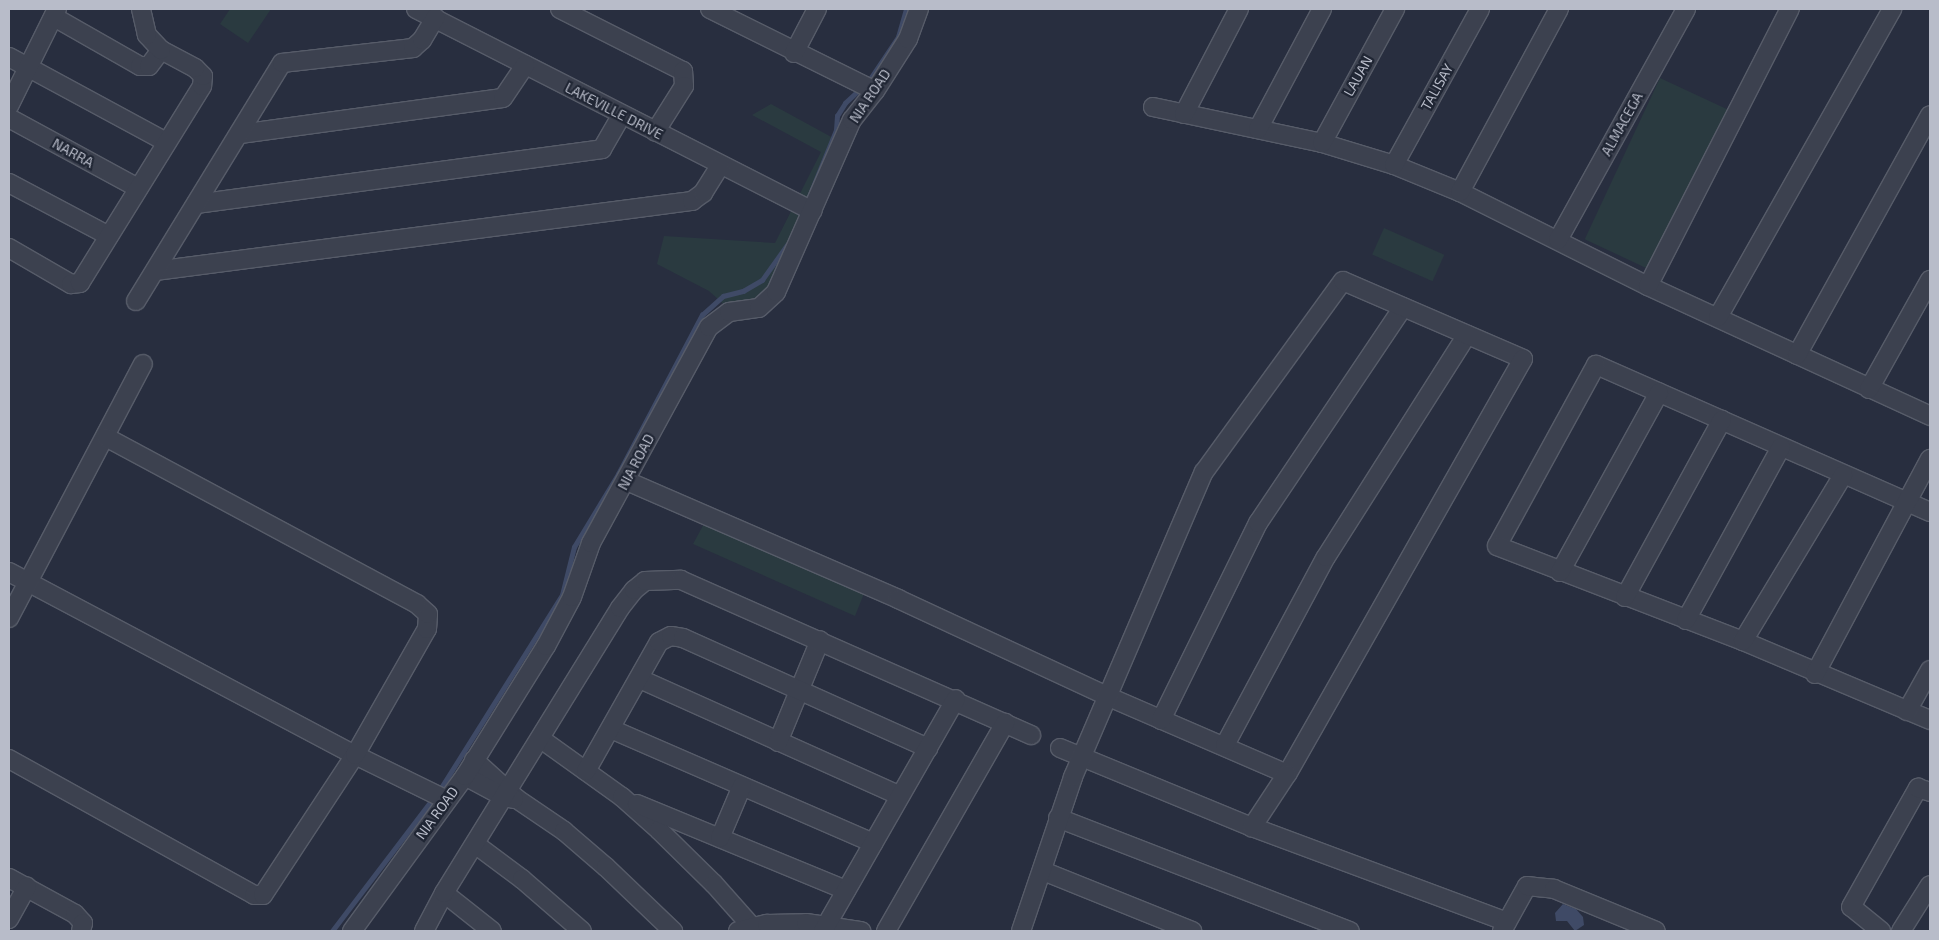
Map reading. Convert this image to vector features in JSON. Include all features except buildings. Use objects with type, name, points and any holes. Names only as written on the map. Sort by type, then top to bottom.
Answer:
[{"type":"street","points":[[9,248],[71,284],[80,284],[202,86],[203,76],[161,50],[147,35],[141,9]]},
{"type":"street","name":"LAKEVILLE DRIVE","points":[[416,9],[720,166],[813,211]]},
{"type":"street","points":[[560,9],[683,71],[684,86],[655,132]]},
{"type":"street","points":[[710,9],[794,53],[869,87]]},
{"type":"street","points":[[794,53],[817,9]]},
{"type":"street","name":"NIA ROAD","points":[[352,931],[470,768],[546,646],[572,597],[591,543],[627,482],[709,327],[729,312],[759,308],[776,292],[852,120],[869,87],[908,39],[919,9]]},
{"type":"street","points":[[1184,114],[1239,9]]},
{"type":"street","points":[[1258,129],[1322,9]]},
{"type":"street","name":"LAUAN","points":[[1322,144],[1395,9]]},
{"type":"street","name":"TALISAY","points":[[1394,165],[1480,9]]},
{"type":"street","points":[[1460,192],[1559,9]]},
{"type":"street","name":"ALMACEGA","points":[[1558,240],[1686,9]]},
{"type":"street","points":[[1648,286],[1790,9]]},
{"type":"street","points":[[1718,318],[1892,9]]},
{"type":"street","points":[[9,106],[56,13],[140,66],[149,66],[161,50]]},
{"type":"street","points":[[136,301],[282,63],[413,48],[422,40],[435,18]]},
{"type":"street","points":[[9,57],[166,142]]},
{"type":"street","points":[[240,134],[503,98],[525,65]]},
{"type":"street","points":[[1153,106],[1322,144],[1394,165],[1460,192],[1648,286],[1930,416]]},
{"type":"street","points":[[196,204],[602,149],[622,115]]},
{"type":"street","points":[[1797,355],[1930,115]]},
{"type":"street","name":"NARRA","points":[[9,118],[138,188]]},
{"type":"street","points":[[155,271],[692,201],[703,193],[720,166]]},
{"type":"street","points":[[9,183],[109,236]]},
{"type":"street","points":[[1869,389],[1930,280]]},
{"type":"street","points":[[1021,931],[1043,871],[1058,818],[1081,758],[1204,472],[1343,281],[1523,359],[1288,774],[1252,827]]},
{"type":"street","points":[[1161,720],[1258,523],[1403,307]]},
{"type":"street","points":[[1225,745],[1326,557],[1466,335]]},
{"type":"street","points":[[9,618],[143,364]]},
{"type":"street","points":[[1930,512],[1907,500],[1843,475],[1596,365],[1497,546],[1742,641],[1815,674],[1930,720]]},
{"type":"street","points":[[1560,572],[1659,393]]},
{"type":"street","points":[[1625,597],[1722,420]]},
{"type":"street","points":[[9,759],[254,895],[263,894],[270,888],[355,755],[427,629],[428,614],[417,604],[106,437]]},
{"type":"street","points":[[1686,620],[1781,447]]},
{"type":"street","points":[[1815,674],[1930,459]]},
{"type":"street","points":[[1742,641],[1843,475]]},
{"type":"street","points":[[627,482],[898,599],[1108,697],[1225,745],[1288,774]]},
{"type":"street","points":[[9,572],[355,755],[447,800]]},
{"type":"street","points":[[424,931],[444,893],[475,844],[510,795],[540,739],[620,608],[634,590],[645,581],[681,580],[956,699],[1031,735]]},
{"type":"street","points":[[586,771],[659,642],[670,636],[684,638],[928,748]]},
{"type":"street","points":[[778,742],[820,640]]},
{"type":"street","points":[[1907,711],[1930,670]]},
{"type":"street","points":[[640,678],[900,796]]},
{"type":"street","points":[[824,928],[956,699]]},
{"type":"street","points":[[886,931],[1005,723]]},
{"type":"street","points":[[611,729],[873,843]]},
{"type":"street","points":[[540,739],[622,798],[714,884],[745,929],[767,924],[861,931]]},
{"type":"street","points":[[1060,748],[1252,827],[1504,926],[1527,886],[1554,889],[1656,931]]},
{"type":"street","points":[[470,768],[599,861],[673,931]]},
{"type":"street","points":[[720,838],[742,786]]},
{"type":"street","points":[[1881,931],[1851,906],[1918,788],[1930,792]]},
{"type":"street","points":[[622,798],[846,890]]},
{"type":"street","points":[[1058,818],[1350,931]]},
{"type":"street","points":[[475,844],[522,879],[582,931]]},
{"type":"street","points":[[1043,871],[1192,931]]},
{"type":"street","points":[[9,878],[75,914],[83,922],[81,931]]},
{"type":"street","points":[[1900,931],[1930,885]]},
{"type":"street","points":[[9,919],[27,888]]},
{"type":"street","points":[[444,893],[492,931]]},
{"type":"shaded area","points":[[230,9],[271,9],[248,43],[220,24]]},
{"type":"shaded area","points":[[1660,78],[1733,112],[1657,273],[1585,239]]},
{"type":"shaded area","points":[[771,104],[846,145],[770,295],[732,312],[709,291],[657,264],[664,236],[775,243],[821,152],[752,115]]},
{"type":"shaded area","points":[[1384,228],[1444,255],[1432,281],[1372,254]]},
{"type":"shaded area","points":[[706,520],[867,586],[855,616],[693,544]]},
{"type":"water","points":[[1563,904],[1576,909],[1583,917],[1584,925],[1575,931],[1567,921],[1556,921],[1555,913]]},
{"type":"waterway","points":[[868,82],[898,37],[906,9]]},
{"type":"waterway","points":[[808,199],[836,130],[837,116],[845,103],[860,89]]},
{"type":"waterway","points":[[439,791],[562,595],[574,547],[618,474],[702,315],[723,296],[743,291],[762,280],[787,245]]},
{"type":"waterway","points":[[332,931],[434,797]]}]
